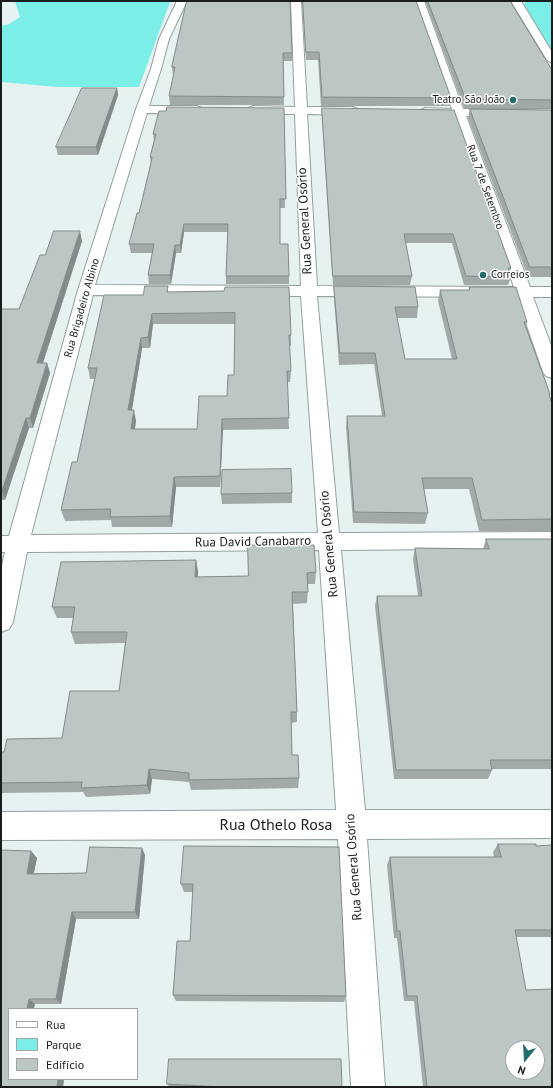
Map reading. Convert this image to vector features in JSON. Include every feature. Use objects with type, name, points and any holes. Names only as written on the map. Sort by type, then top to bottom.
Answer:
[{"type":"street","name":"Rua Brigadeiro Albino","points":[[1,622],[9,544],[164,39],[182,1]]},
{"type":"street","name":"Rua General Osório","points":[[296,1],[308,291],[352,824],[368,1087]]},
{"type":"street","name":"Rua 7 de Setembro","points":[[419,1],[552,372]]},
{"type":"street","points":[[516,1],[552,60]]},
{"type":"street","points":[[142,109],[205,110]]},
{"type":"street","points":[[245,110],[363,111]]},
{"type":"street","points":[[411,111],[552,113]]},
{"type":"street","points":[[86,290],[552,292]]},
{"type":"street","name":"Rua David Canabarro","points":[[9,544],[552,540]]},
{"type":"street","name":"Rua Othelo Rosa","points":[[1,826],[552,824]]},
{"type":"green space","points":[[15,1],[170,2],[139,87],[58,87],[1,82],[1,26],[9,24],[20,17]]},
{"type":"green space","points":[[527,1],[552,1],[552,51],[523,5]]},
{"type":"building","points":[[187,1],[290,1],[292,53],[283,53],[284,97],[169,96],[175,67],[172,67]]},
{"type":"building","points":[[303,1],[416,1],[451,98],[322,97],[319,52],[306,52]]},
{"type":"building","points":[[428,1],[510,1],[552,70],[552,100],[466,99]]},
{"type":"building","points":[[82,88],[117,88],[96,147],[56,147]]},
{"type":"building","points":[[167,107],[284,108],[286,199],[280,199],[280,244],[288,244],[289,276],[226,276],[228,224],[184,224],[180,245],[175,245],[170,275],[148,275],[154,244],[129,244],[137,213],[139,213],[151,163],[152,157],[150,157],[156,134],[153,134],[159,111],[166,111]]},
{"type":"building","points":[[322,108],[454,110],[511,268],[508,268],[511,277],[466,276],[453,234],[404,234],[412,276],[333,276]]},
{"type":"building","points":[[470,109],[552,110],[552,267],[530,267]]},
{"type":"building","points":[[54,231],[80,231],[37,363],[47,363],[30,418],[26,418],[1,491],[1,309],[19,309],[40,255],[45,255]]},
{"type":"building","points":[[145,286],[168,286],[167,292],[224,291],[225,287],[289,287],[291,371],[287,371],[289,418],[222,419],[220,476],[174,477],[170,516],[110,517],[111,509],[61,510],[72,462],[77,462],[97,368],[88,368],[104,295],[143,295]],"holes":[[[235,313],[234,375],[228,375],[227,396],[199,396],[197,429],[131,429],[134,410],[128,410],[141,338],[148,337],[152,314]]]},
{"type":"building","points":[[334,286],[415,287],[418,307],[395,307],[405,359],[457,359],[440,290],[470,290],[469,287],[516,287],[527,322],[524,322],[550,394],[552,404],[552,519],[482,520],[472,478],[422,478],[428,513],[354,512],[347,416],[385,416],[375,353],[340,353]]},
{"type":"building","points":[[291,469],[292,493],[221,494],[222,470]]},
{"type":"building","points":[[486,539],[552,539],[552,760],[490,760],[492,770],[396,770],[377,596],[422,596],[415,548],[489,549]]},
{"type":"building","points":[[248,545],[314,545],[316,572],[307,573],[308,592],[292,592],[297,712],[291,712],[292,755],[298,755],[299,778],[189,780],[189,773],[149,769],[147,785],[81,788],[82,782],[1,783],[1,752],[4,752],[7,739],[62,738],[70,691],[119,691],[127,632],[71,632],[75,607],[52,607],[61,562],[196,560],[195,577],[248,576]]},
{"type":"building","points":[[498,844],[536,844],[536,846],[552,845],[552,930],[515,930],[526,990],[552,989],[552,1087],[427,1087],[417,996],[407,996],[400,931],[397,931],[390,857],[501,857]]},
{"type":"building","points":[[184,846],[339,847],[346,996],[173,995],[177,941],[190,941],[193,884],[181,884]]},
{"type":"building","points":[[90,847],[142,848],[135,912],[72,912],[56,999],[29,999],[27,1008],[8,1008],[8,1080],[58,1080],[57,1087],[1,1087],[1,850],[31,851],[27,874],[86,873]]},
{"type":"building","points":[[169,1059],[341,1059],[342,1087],[221,1087],[167,1084]]},
{"type":"place","name":"Teatro São João","points":[[513,100]]},
{"type":"place","name":"Correios","points":[[483,275]]}]
